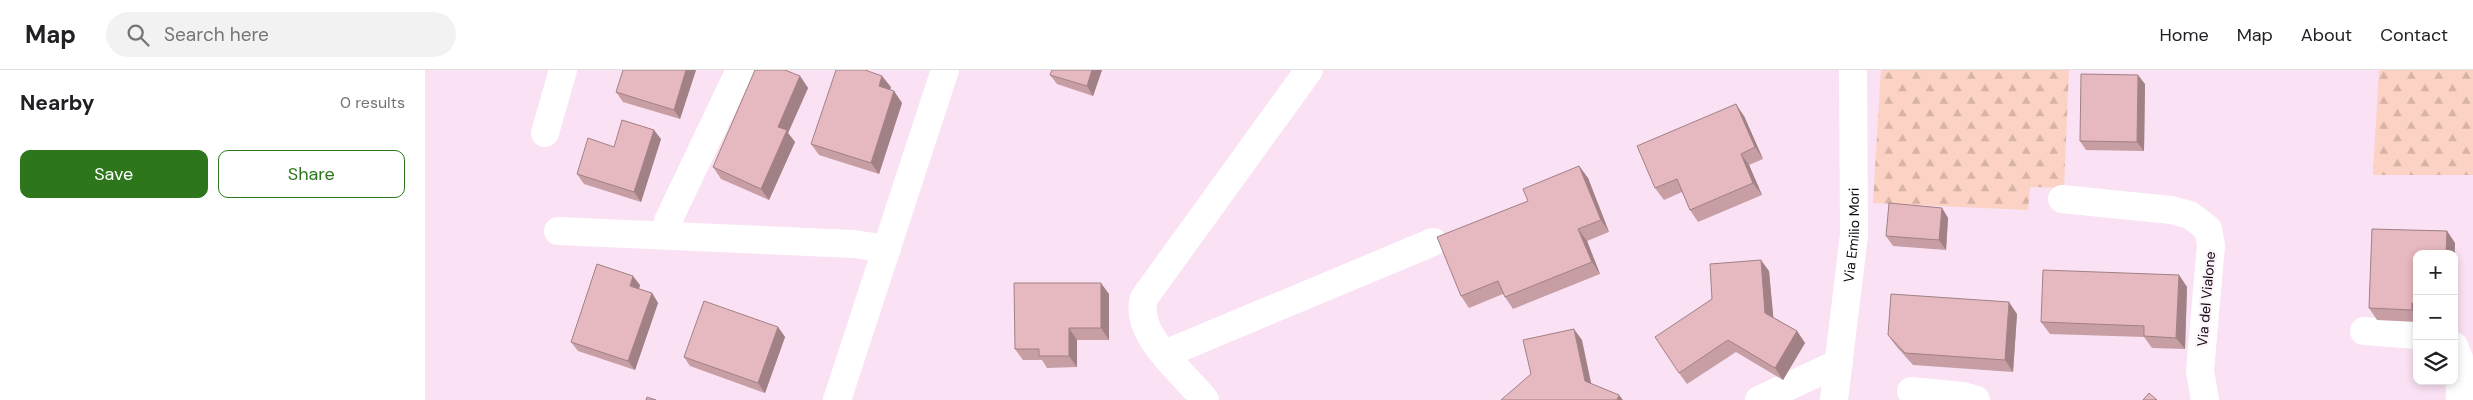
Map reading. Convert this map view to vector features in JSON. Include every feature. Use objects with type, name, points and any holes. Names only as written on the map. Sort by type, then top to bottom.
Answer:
[{"type":"street","points":[[545,133],[563,70]]},
{"type":"street","points":[[668,221],[740,70]]},
{"type":"street","points":[[837,400],[945,70]]},
{"type":"street","points":[[1205,400],[1149,333],[1141,311],[1146,293],[1309,70]]},
{"type":"street","name":"Via Emilio Mori","points":[[1834,400],[1854,234],[1853,70]]},
{"type":"street","name":"Via del Vialone","points":[[2062,199],[2171,210],[2195,218],[2208,229],[2211,245],[2199,377],[2205,400]]},
{"type":"street","points":[[558,231],[854,244],[887,249]]},
{"type":"street","points":[[1165,354],[1433,242]]},
{"type":"street","points":[[2364,331],[2413,335]]},
{"type":"street","points":[[2458,356],[2460,400]]},
{"type":"street","points":[[1759,400],[1839,363]]},
{"type":"street","points":[[1911,391],[1963,396],[1976,400]]},
{"type":"green space","points":[[1881,70],[2069,70],[2064,188],[2030,187],[2028,210],[1873,203]]},
{"type":"green space","points":[[2379,70],[2473,70],[2473,175],[2373,175]]},
{"type":"building","points":[[623,70],[686,70],[674,110],[616,92]]},
{"type":"building","points":[[755,70],[785,70],[800,76],[778,127],[787,130],[761,189],[713,167]]},
{"type":"building","points":[[836,70],[865,70],[882,76],[879,86],[894,91],[871,163],[811,144]]},
{"type":"building","points":[[1052,70],[1092,70],[1087,86],[1050,75]]},
{"type":"building","points":[[2081,74],[2138,75],[2137,142],[2080,141]]},
{"type":"building","points":[[1736,104],[1755,147],[1741,154],[1753,183],[1690,210],[1677,179],[1655,188],[1637,146]]},
{"type":"building","points":[[622,120],[654,130],[634,192],[577,174],[588,138],[614,147]]},
{"type":"building","points":[[1579,166],[1601,220],[1578,229],[1592,262],[1505,297],[1498,281],[1461,296],[1437,237],[1528,201],[1523,189]]},
{"type":"building","points":[[1889,203],[1942,208],[1939,240],[1886,236]]},
{"type":"building","points":[[2372,229],[2447,231],[2446,250],[2413,250],[2412,310],[2369,308]]},
{"type":"building","points":[[1761,260],[1765,313],[1797,331],[1775,368],[1728,340],[1679,373],[1655,337],[1712,299],[1710,264]]},
{"type":"building","points":[[597,264],[633,276],[630,286],[652,293],[628,361],[571,342]]},
{"type":"building","points":[[2043,270],[2179,275],[2176,338],[2144,336],[2144,326],[2041,322]]},
{"type":"building","points":[[1014,283],[1101,283],[1101,328],[1069,328],[1069,356],[1039,356],[1039,349],[1015,349]]},
{"type":"building","points":[[1891,294],[2009,302],[2005,360],[1905,353],[1888,335]]},
{"type":"building","points":[[704,301],[778,327],[758,383],[684,357]]},
{"type":"building","points":[[1574,329],[1585,381],[1619,395],[1617,400],[1501,400],[1531,374],[1523,340]]},
{"type":"building","points":[[2149,393],[2157,400],[2143,400]]}]
